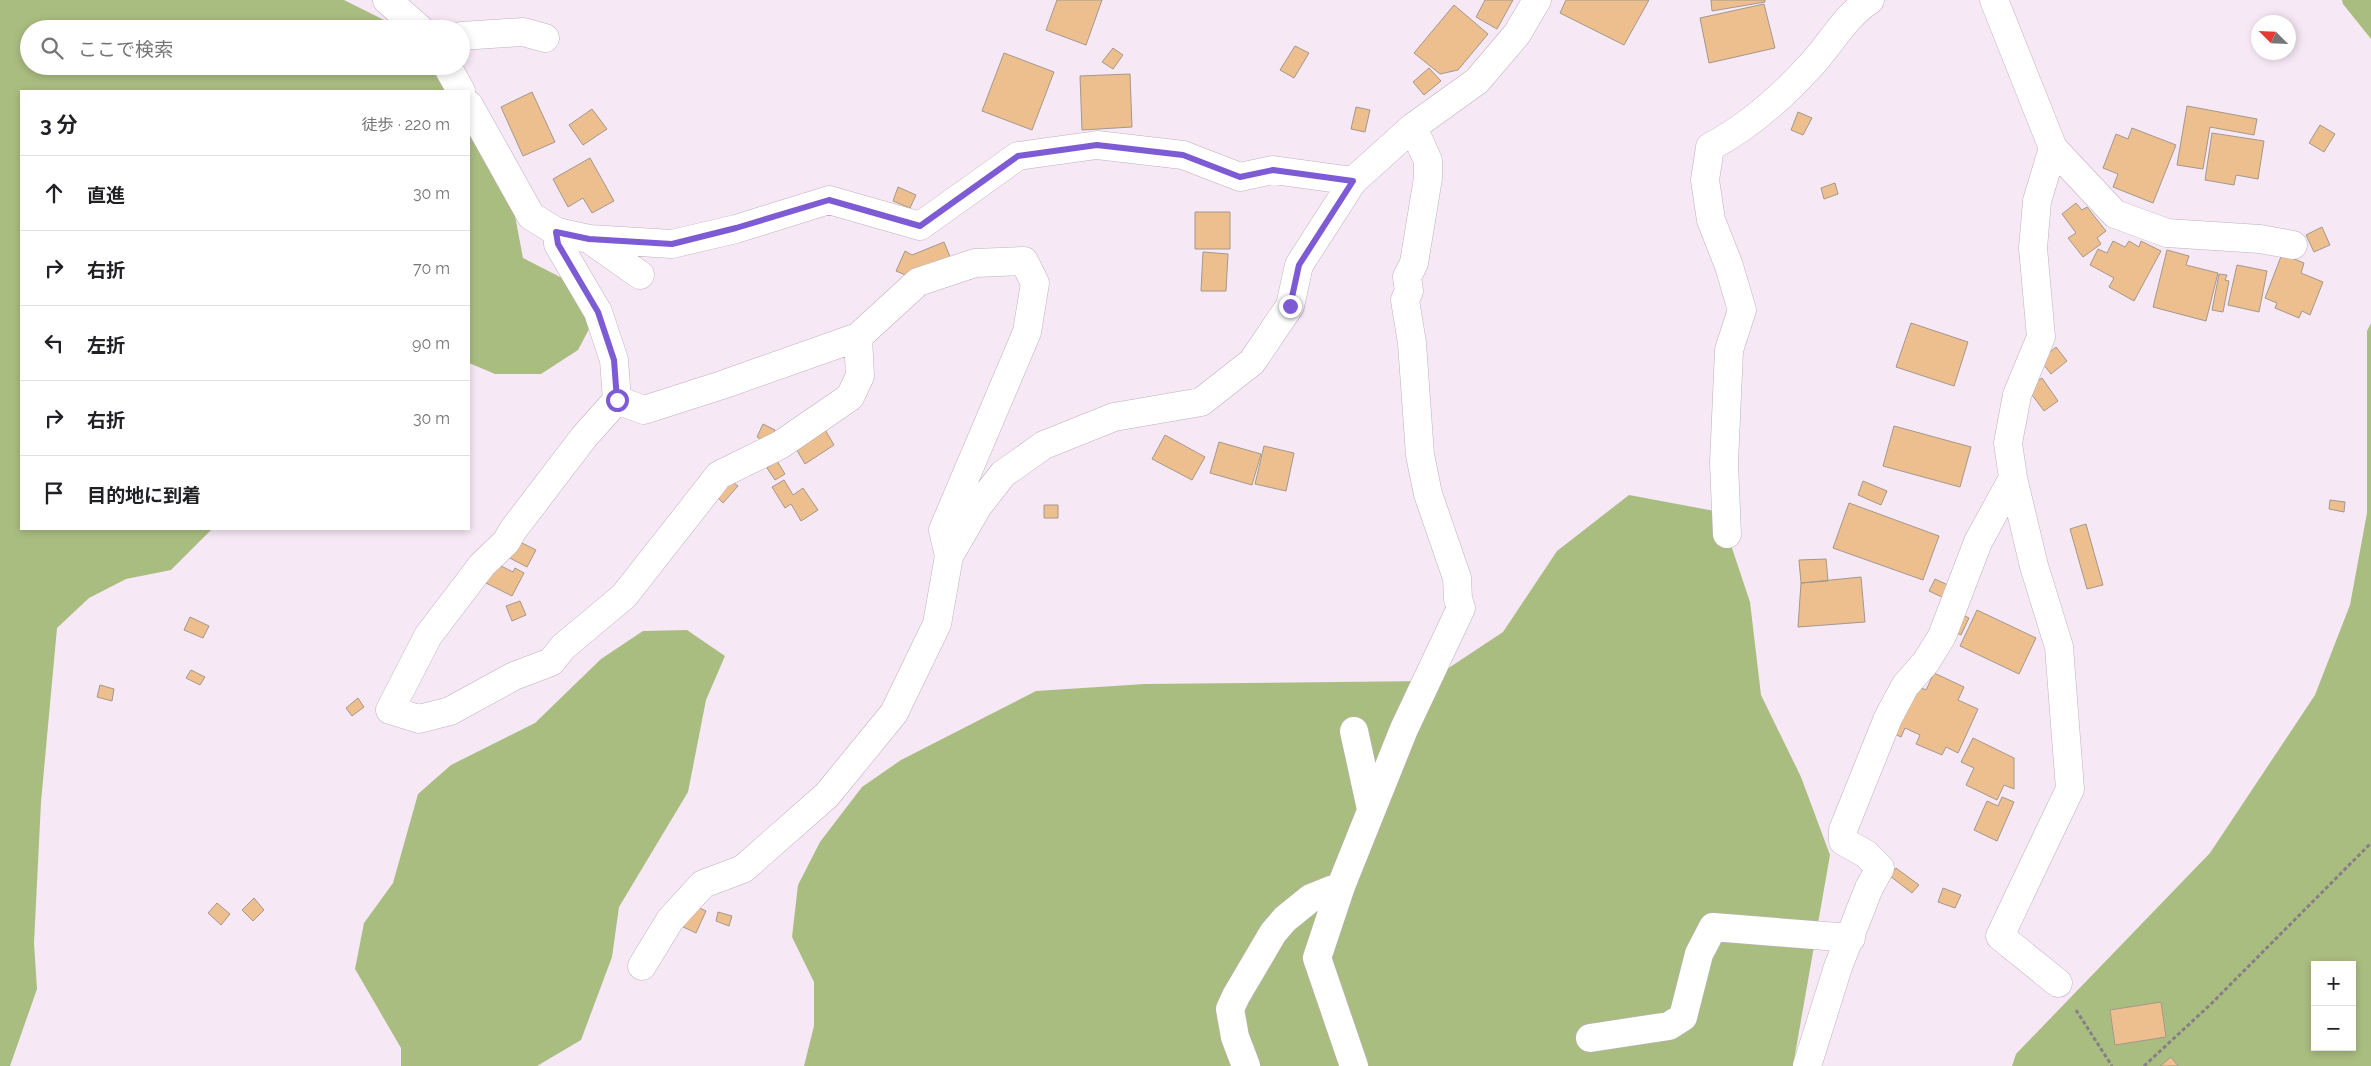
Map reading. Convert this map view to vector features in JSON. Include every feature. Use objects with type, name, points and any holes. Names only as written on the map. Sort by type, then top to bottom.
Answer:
[{"type":"street","points":[[387,0],[410,20]]},
{"type":"street","points":[[642,966],[670,920],[703,884],[743,868],[827,796],[894,714],[937,624],[949,556],[978,506],[1003,474],[1044,445],[1114,417],[1201,402],[1252,362],[1290,306],[1299,265],[1353,181],[1413,127],[1477,81],[1517,34],[1537,0]]},
{"type":"street","points":[[1727,534],[1724,463],[1729,350],[1742,310],[1729,266],[1711,220],[1705,180],[1710,147],[1757,117],[1812,65],[1848,18],[1870,0]]},
{"type":"street","points":[[1994,0],[2053,148],[2115,214],[2213,247],[2260,239],[2293,246]]},
{"type":"street","points":[[470,35],[523,32],[545,38]]},
{"type":"street","points":[[452,75],[460,90]]},
{"type":"street","points":[[470,107],[531,216],[556,232],[589,239],[672,244],[736,228],[829,200],[920,226],[1018,156],[1097,145],[1183,155],[1240,177],[1273,170],[1353,181]]},
{"type":"street","points":[[1354,1066],[1317,958],[1341,886],[1371,809],[1404,729],[1461,608],[1458,599],[1457,578],[1428,494],[1420,455],[1412,343],[1405,300],[1409,290],[1407,277],[1416,256],[1428,178],[1428,161],[1413,127]]},
{"type":"street","points":[[2053,148],[2037,200],[2033,248],[2041,337],[2017,395],[2008,443],[2013,478],[2034,566],[2059,647],[2070,789],[2000,936],[2058,983]]},
{"type":"street","points":[[556,232],[558,244],[598,312],[614,360],[617,400],[584,437],[513,530],[506,542],[482,565],[428,636],[390,710],[419,720],[450,711],[514,676],[551,662],[563,647],[624,596],[719,475],[780,445],[850,397],[860,376],[858,337]]},
{"type":"street","points":[[589,239],[640,275]]},
{"type":"street","points":[[617,400],[644,410],[722,385],[858,337],[918,282],[975,263],[1024,260],[1035,283],[1027,332],[943,530],[949,556]]},
{"type":"street","points":[[1808,1066],[1822,1014],[1869,888],[1880,868],[1866,854],[1842,841],[1843,830],[1888,718],[1905,686],[1926,662],[1942,636],[1978,542],[2013,478]]},
{"type":"street","points":[[1354,731],[1371,809]]},
{"type":"street","points":[[1246,1066],[1235,1037],[1230,1009],[1236,996],[1273,933],[1285,919],[1311,898],[1341,886]]},
{"type":"street","points":[[1590,1038],[1669,1026],[1683,1017],[1700,954],[1713,927],[1851,938]]},
{"type":"path","points":[[2144,1066],[2211,1004],[2371,843]]},
{"type":"path","points":[[2058,983],[2112,1066]]},
{"type":"green space","points":[[0,0],[344,0],[384,20],[20,20],[20,75],[441,75],[449,90],[20,90],[20,530],[211,530],[171,570],[126,579],[89,598],[57,628],[41,802],[34,943],[37,989],[10,1066],[0,1066]]},
{"type":"green space","points":[[2342,0],[2371,0],[2371,39],[2343,4]]},
{"type":"green space","points":[[470,135],[515,216],[523,258],[564,279],[598,312],[578,350],[541,374],[495,374],[470,363]]},
{"type":"green space","points":[[2371,323],[2371,1066],[2012,1066],[2016,1054],[2210,853],[2315,695],[2350,605],[2367,513],[2367,331]]},
{"type":"green space","points":[[1629,495],[1720,512],[1750,602],[1761,695],[1801,777],[1830,855],[1793,1066],[804,1066],[814,1026],[814,982],[792,937],[798,885],[820,842],[862,787],[901,760],[1036,691],[1145,684],[1429,681],[1503,632],[1557,551]]},
{"type":"green space","points":[[687,630],[725,656],[706,700],[688,792],[619,907],[612,957],[581,1040],[537,1066],[401,1066],[401,1048],[355,969],[364,923],[393,883],[418,794],[451,765],[535,723],[601,659],[643,631]]},
{"type":"building","points":[[1057,0],[1102,0],[1086,45],[1046,30]]},
{"type":"building","points":[[1485,0],[1513,0],[1497,29],[1476,17]]},
{"type":"building","points":[[1566,0],[1649,0],[1624,45],[1560,13]]},
{"type":"building","points":[[1711,0],[1765,0],[1765,2],[1712,11]]},
{"type":"building","points":[[1764,4],[1775,48],[1709,63],[1700,18]]},
{"type":"building","points":[[1454,5],[1488,34],[1458,70],[1440,74],[1414,53]]},
{"type":"building","points":[[1295,46],[1309,53],[1294,78],[1280,70]]},
{"type":"building","points":[[1113,48],[1123,55],[1113,69],[1102,62]]},
{"type":"building","points":[[1004,53],[1054,72],[1032,130],[982,111]]},
{"type":"building","points":[[1429,68],[1441,81],[1424,95],[1413,82]]},
{"type":"building","points":[[1130,74],[1132,127],[1082,130],[1080,76]]},
{"type":"building","points":[[532,92],[555,142],[523,156],[501,107]]},
{"type":"building","points":[[2187,106],[2257,119],[2254,135],[2210,127],[2203,169],[2177,165]]},
{"type":"building","points":[[1356,107],[1370,110],[1365,132],[1351,129]]},
{"type":"building","points":[[592,109],[607,129],[583,145],[569,125]]},
{"type":"building","points":[[1798,112],[1812,118],[1803,135],[1791,130]]},
{"type":"building","points":[[2320,125],[2335,134],[2324,152],[2309,143]]},
{"type":"building","points":[[2132,128],[2176,145],[2153,203],[2113,187],[2118,174],[2103,168],[2116,134],[2128,139]]},
{"type":"building","points":[[2212,133],[2264,141],[2258,179],[2236,175],[2234,185],[2205,180]]},
{"type":"building","points":[[590,158],[614,201],[592,213],[583,198],[568,207],[553,179]]},
{"type":"building","points":[[1835,183],[1838,194],[1824,199],[1821,188]]},
{"type":"building","points":[[898,187],[916,195],[910,208],[893,201]]},
{"type":"building","points":[[2076,203],[2082,210],[2087,207],[2106,231],[2097,238],[2101,244],[2083,257],[2068,238],[2076,233],[2062,214]]},
{"type":"building","points":[[1195,212],[1230,212],[1230,249],[1195,249]]},
{"type":"building","points":[[2322,227],[2330,245],[2314,252],[2306,235]]},
{"type":"building","points":[[2113,241],[2125,247],[2129,241],[2139,247],[2141,241],[2161,251],[2134,301],[2109,287],[2114,278],[2090,265],[2098,249],[2107,253]]},
{"type":"building","points":[[944,242],[951,259],[910,277],[896,271],[905,251],[912,255]]},
{"type":"building","points":[[2167,250],[2189,256],[2186,265],[2218,273],[2206,321],[2153,307]]},
{"type":"building","points":[[1203,252],[1228,254],[1226,291],[1201,291]]},
{"type":"building","points":[[2282,254],[2304,263],[2301,273],[2323,282],[2310,315],[2302,311],[2299,318],[2275,308],[2277,303],[2265,298]]},
{"type":"building","points":[[2237,265],[2267,271],[2259,312],[2228,305]]},
{"type":"building","points":[[2219,274],[2227,275],[2225,280],[2229,281],[2223,312],[2212,310]]},
{"type":"building","points":[[1911,323],[1968,342],[1954,386],[1896,367]]},
{"type":"building","points":[[2056,347],[2067,361],[2051,374],[2040,360]]},
{"type":"building","points":[[2042,378],[2058,401],[2044,411],[2027,388]]},
{"type":"building","points":[[763,424],[775,430],[769,443],[757,437]]},
{"type":"building","points":[[1894,426],[1971,447],[1960,487],[1883,466]]},
{"type":"building","points":[[824,428],[834,445],[805,464],[795,447]]},
{"type":"building","points":[[1165,435],[1205,457],[1192,480],[1152,459]]},
{"type":"building","points":[[1219,442],[1261,454],[1252,485],[1210,473]]},
{"type":"building","points":[[1264,446],[1294,453],[1286,491],[1255,484]]},
{"type":"building","points":[[777,461],[785,474],[775,480],[767,468]]},
{"type":"building","points":[[730,480],[738,486],[723,503],[716,496]]},
{"type":"building","points":[[784,480],[793,495],[803,488],[818,510],[801,521],[791,504],[785,508],[772,487]]},
{"type":"building","points":[[1863,481],[1887,491],[1881,505],[1858,495]]},
{"type":"building","points":[[2330,500],[2345,502],[2344,512],[2329,509]]},
{"type":"building","points":[[1849,503],[1939,536],[1923,580],[1833,548]]},
{"type":"building","points":[[1044,505],[1058,505],[1058,518],[1044,518]]},
{"type":"building","points":[[2086,524],[2103,585],[2087,589],[2070,529]]},
{"type":"building","points":[[516,540],[536,550],[527,567],[508,557]]},
{"type":"building","points":[[1826,559],[1828,581],[1801,583],[1799,560]]},
{"type":"building","points":[[495,563],[513,572],[515,568],[524,573],[512,596],[486,583]]},
{"type":"building","points":[[1861,577],[1865,622],[1798,627],[1801,583]]},
{"type":"building","points":[[1935,579],[1950,586],[1944,598],[1929,591]]},
{"type":"building","points":[[520,601],[526,615],[512,621],[506,606]]},
{"type":"building","points":[[1977,610],[2036,638],[2019,674],[1960,646]]},
{"type":"building","points":[[1957,612],[1969,618],[1961,635],[1950,630]]},
{"type":"building","points":[[190,617],[209,626],[203,638],[184,630]]},
{"type":"building","points":[[191,670],[205,677],[200,685],[186,678]]},
{"type":"building","points":[[1934,673],[1964,687],[1958,700],[1978,709],[1958,753],[1946,747],[1942,755],[1916,744],[1920,735],[1905,728],[1901,737],[1889,731],[1917,686],[1926,690]]},
{"type":"building","points":[[100,685],[114,689],[112,701],[97,697]]},
{"type":"building","points":[[358,698],[364,707],[352,716],[346,708]]},
{"type":"building","points":[[1973,738],[2014,758],[2014,789],[2004,785],[1997,800],[1966,785],[1974,768],[1961,762]]},
{"type":"building","points":[[2002,797],[2014,802],[1997,841],[1974,830],[1987,801],[1998,806]]},
{"type":"building","points":[[1896,868],[1919,885],[1912,893],[1890,876]]},
{"type":"building","points":[[1943,888],[1961,895],[1955,908],[1938,902]]},
{"type":"building","points":[[254,898],[264,910],[253,921],[242,910]]},
{"type":"building","points":[[217,903],[230,914],[221,925],[208,913]]},
{"type":"building","points":[[691,904],[706,911],[696,933],[681,926]]},
{"type":"building","points":[[718,912],[732,916],[729,926],[716,921]]},
{"type":"building","points":[[2161,1002],[2166,1037],[2115,1045],[2110,1010]]},
{"type":"building","points":[[2171,1057],[2178,1066],[2160,1066]]},
{"type":"route","points":[[617,400],[614,360],[598,312],[558,244],[556,232],[589,239],[672,244],[736,228],[829,200],[920,226],[1018,156],[1097,145],[1183,155],[1240,177],[1273,170],[1353,181],[1299,265],[1290,306]]}]
